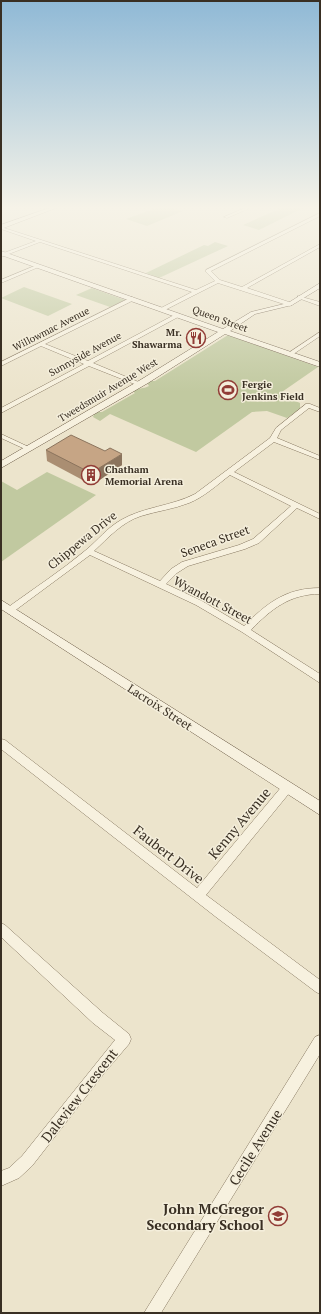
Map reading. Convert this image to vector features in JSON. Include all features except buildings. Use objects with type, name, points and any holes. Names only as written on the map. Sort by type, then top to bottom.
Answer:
[{"type":"street","points":[[1,282],[31,269]]},
{"type":"street","name":"Queen Street","points":[[48,269],[320,365]]},
{"type":"street","points":[[127,269],[196,292]]},
{"type":"street","points":[[210,269],[208,272],[218,282],[290,304],[320,285]]},
{"type":"street","points":[[242,289],[277,269]]},
{"type":"street","points":[[163,309],[218,282]]},
{"type":"street","points":[[300,297],[320,304]]},
{"type":"street","name":"Willowmac Avenue","points":[[1,364],[132,299]]},
{"type":"street","name":"Tweedsmuir Avenue West","points":[[1,465],[139,384],[253,313],[290,304]]},
{"type":"street","name":"Sunnyside Avenue","points":[[1,411],[178,314]]},
{"type":"street","points":[[290,354],[320,334]]},
{"type":"street","points":[[40,344],[139,384]]},
{"type":"street","name":"Chippewa Drive","points":[[6,607],[89,552],[107,534],[123,522],[137,515],[192,499],[273,439],[278,429],[308,405],[320,410]]},
{"type":"street","points":[[1,436],[29,449]]},
{"type":"street","points":[[273,439],[320,458]]},
{"type":"street","points":[[229,472],[320,517]]},
{"type":"street","name":"Seneca Street","points":[[161,585],[174,571],[185,564],[242,547],[256,541],[296,505]]},
{"type":"street","name":"Wyandott Street","points":[[89,552],[199,603],[245,630],[320,679]]},
{"type":"street","points":[[245,630],[276,602],[306,591],[320,591]]},
{"type":"street","name":"Lacroix Street","points":[[6,607],[320,809]]},
{"type":"street","name":"Faubert Drive","points":[[1,743],[198,896],[320,988]]},
{"type":"street","name":"Kenny Avenue","points":[[198,896],[287,788]]},
{"type":"street","name":"Daleview Crescent","points":[[1,929],[98,1018],[124,1039],[27,1161],[14,1174],[1,1179]]},
{"type":"street","name":"Cecile Avenue","points":[[152,1313],[320,1042]]},
{"type":"green space","points":[[154,269],[178,269],[159,278],[146,273]]},
{"type":"green space","points":[[24,287],[72,304],[48,316],[1,298]]},
{"type":"green space","points":[[92,288],[125,300],[110,307],[76,295]]},
{"type":"green space","points":[[228,335],[318,367],[279,394],[300,403],[300,409],[287,418],[267,411],[252,412],[196,452],[110,414],[100,421],[93,417],[97,412],[102,412],[135,393],[132,391],[149,386],[147,383],[149,381],[155,381]]},
{"type":"green space","points":[[47,472],[96,495],[1,562],[1,481],[17,490]]},
{"type":"place","name":"Mr. Shawarma","points":[[196,338]]},
{"type":"place","name":"Fergie Jenkins Field","points":[[228,390]]},
{"type":"place","name":"Chatham Memorial Arena","points":[[91,475]]},
{"type":"place","name":"John McGregor Secondary School","points":[[278,1216]]}]
